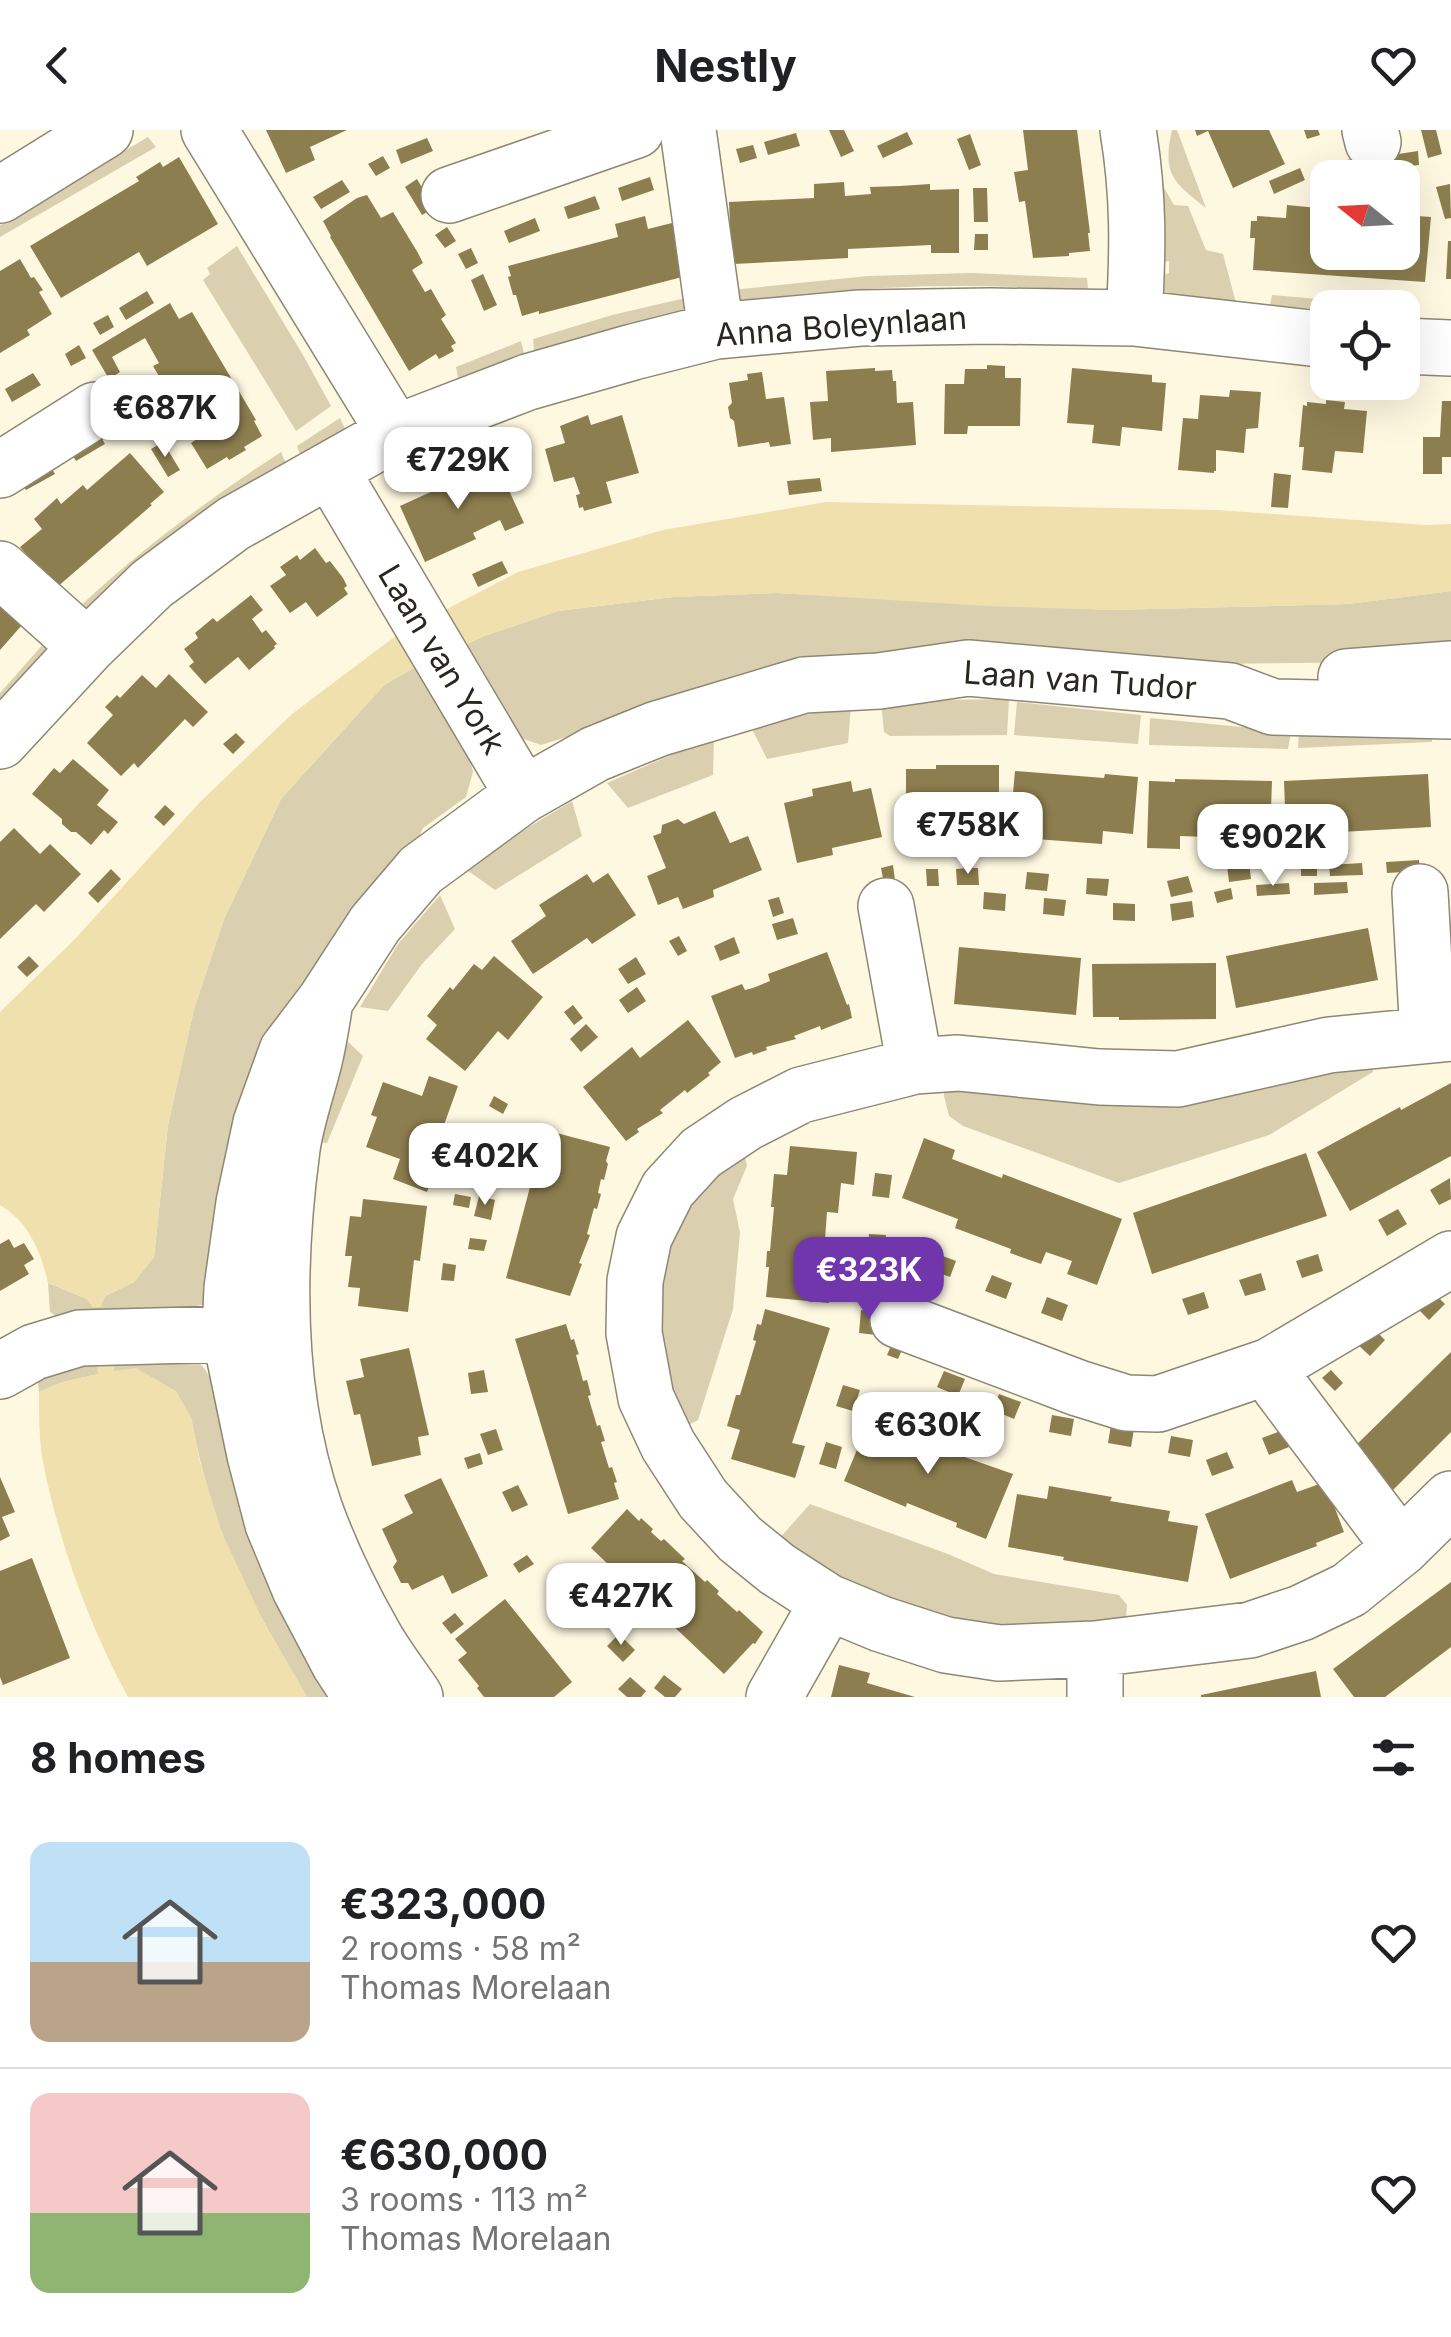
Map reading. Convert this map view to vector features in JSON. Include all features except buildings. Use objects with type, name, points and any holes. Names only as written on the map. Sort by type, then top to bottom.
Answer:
[{"type":"street","points":[[0,195],[105,130]]},
{"type":"street","points":[[208,130],[395,433]]},
{"type":"street","points":[[449,195],[636,130]]},
{"type":"street","points":[[688,130],[716,331]]},
{"type":"street","points":[[1128,130],[1136,176],[1138,224],[1134,318]]},
{"type":"street","name":"Anna Boleynlaan","points":[[0,741],[152,584],[233,524],[395,433],[528,382],[716,331],[860,318],[1134,318],[1310,338]]},
{"type":"street","points":[[1420,347],[1451,348]]},
{"type":"street","points":[[0,470],[96,410]]},
{"type":"street","name":"Laan van York","points":[[330,471],[523,795]]},
{"type":"street","points":[[0,569],[87,647]]},
{"type":"street","name":"Laan van Tudor","points":[[415,1697],[373,1634],[338,1564],[315,1508],[287,1388],[232,1288],[261,1123],[287,1051],[375,924],[421,870],[523,795],[595,754],[657,729],[804,685],[879,681],[968,668],[1230,690],[1273,708],[1451,710]]},
{"type":"street","name":"Laan van Tudor","points":[[1230,690],[1278,678],[1451,669]]},
{"type":"street","points":[[1420,892],[1439,1034],[1329,1045],[1178,1079],[1099,1078],[958,1062],[915,1066],[801,1095],[746,1123],[700,1153],[668,1189],[644,1237],[635,1281],[634,1332],[646,1398],[668,1445],[703,1498],[740,1539],[828,1602],[946,1646],[1096,1673],[1250,1630],[1348,1590],[1402,1548],[1451,1499]]},
{"type":"street","points":[[886,906],[915,1066]]},
{"type":"street","points":[[898,1320],[1078,1388],[1126,1403],[1158,1404],[1270,1366],[1451,1259]]},
{"type":"street","points":[[0,1371],[34,1352],[80,1338],[257,1333]]},
{"type":"street","name":"Laan van Tudor","points":[[257,1333],[255,1455],[273,1524],[300,1589],[361,1697]]},
{"type":"street","points":[[1270,1366],[1280,1387],[1402,1548]]},
{"type":"street","points":[[774,1697],[828,1602]]},
{"type":"shaded area","points":[[1172,130],[1177,130],[1206,208],[1173,176],[1168,157]]},
{"type":"shaded area","points":[[148,137],[156,147],[0,237],[0,225]]},
{"type":"shaded area","points":[[1159,179],[1174,205],[1188,206],[1206,250],[1223,254],[1239,314],[1161,306],[1150,279],[1169,273],[1169,261],[1156,264]]},
{"type":"shaded area","points":[[237,246],[331,406],[296,431],[203,280],[210,274],[207,268]]},
{"type":"shaded area","points":[[971,273],[1087,278],[1088,290],[891,288],[733,303],[731,290],[868,276]]},
{"type":"shaded area","points":[[1272,295],[1310,298],[1310,309],[1270,305]]},
{"type":"shaded area","points":[[694,296],[697,309],[534,351],[533,339]]},
{"type":"shaded area","points":[[521,341],[524,353],[458,378],[456,367]]},
{"type":"shaded area","points":[[340,418],[347,433],[301,457],[297,446]]},
{"type":"shaded area","points":[[281,452],[287,466],[76,624],[71,615],[120,570],[198,509]]},
{"type":"shaded area","points":[[826,502],[1218,510],[1451,524],[1451,591],[1347,604],[1110,610],[777,593],[673,597],[558,611],[484,636],[417,666],[384,685],[281,799],[224,919],[194,1009],[168,1125],[154,1257],[134,1282],[105,1296],[101,1307],[93,1307],[87,1299],[48,1283],[32,1239],[19,1220],[0,1205],[0,1012],[74,940],[201,801],[292,714],[397,635],[518,572],[663,530]]},
{"type":"shaded area","points":[[1451,591],[1451,655],[1397,662],[1209,664],[948,651],[574,745],[570,736],[541,745],[521,738],[467,644],[558,611],[673,597],[777,593],[1110,610],[1347,604]]},
{"type":"shaded area","points":[[46,641],[57,642],[0,710],[0,693]]},
{"type":"shaded area","points":[[417,666],[468,751],[473,772],[466,797],[423,828],[219,1281],[202,1305],[68,1325],[50,1312],[48,1283],[100,1307],[105,1296],[134,1282],[154,1257],[168,1125],[194,1009],[224,919],[281,799],[384,685]]},
{"type":"shaded area","points":[[1009,699],[1007,735],[890,736],[884,732],[881,701]]},
{"type":"shaded area","points":[[1017,702],[1141,715],[1138,744],[1014,735]]},
{"type":"shaded area","points":[[851,705],[848,743],[767,759],[751,727]]},
{"type":"shaded area","points":[[1150,718],[1291,732],[1288,749],[1149,745]]},
{"type":"shaded area","points":[[1299,730],[1432,732],[1432,742],[1298,748]]},
{"type":"shaded area","points":[[714,736],[713,775],[628,808],[607,783]]},
{"type":"shaded area","points":[[572,801],[582,836],[495,890],[467,870],[524,830]]},
{"type":"shaded area","points":[[440,895],[455,929],[422,964],[388,1011],[360,1007],[398,944]]},
{"type":"shaded area","points":[[346,1040],[363,1056],[327,1143],[316,1142]]},
{"type":"shaded area","points":[[1372,1056],[1373,1072],[1269,1135],[1119,1183],[963,1126],[949,1116],[944,1096],[944,1081]]},
{"type":"shaded area","points":[[742,1141],[747,1166],[733,1199],[740,1233],[733,1309],[698,1420],[679,1430],[665,1399],[657,1252],[701,1171]]},
{"type":"shaded area","points":[[193,1357],[209,1376],[218,1398],[237,1494],[267,1582],[291,1633],[330,1697],[307,1697],[249,1595],[216,1516],[191,1417],[114,1371],[113,1362],[98,1374],[39,1392],[37,1374],[63,1358]]},
{"type":"shaded area","points":[[112,1361],[114,1371],[136,1368],[176,1391],[191,1417],[222,1533],[264,1623],[307,1697],[128,1697],[88,1612],[67,1553],[43,1462],[40,1427],[39,1392],[98,1374],[97,1364]]},
{"type":"shaded area","points":[[810,1504],[994,1574],[1119,1595],[1127,1605],[1126,1620],[1046,1639],[889,1611],[777,1541]]}]
